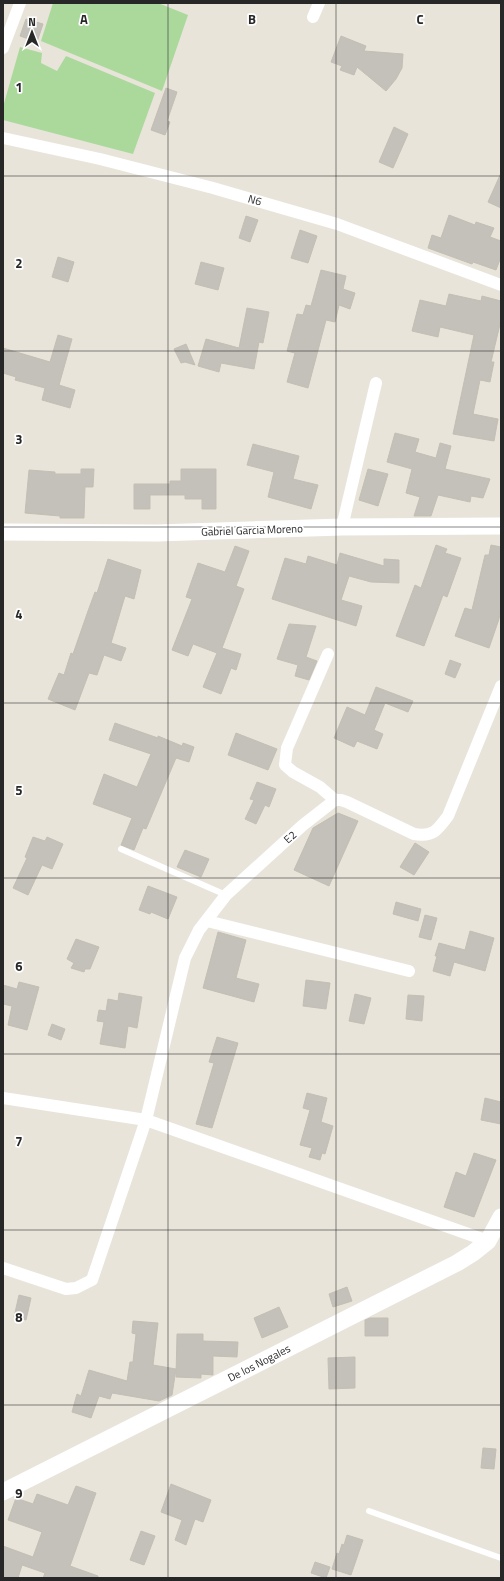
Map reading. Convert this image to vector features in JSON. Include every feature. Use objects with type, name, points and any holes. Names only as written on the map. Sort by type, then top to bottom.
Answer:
[{"type":"street","points":[[3,48],[20,3]]},
{"type":"street","points":[[314,17],[319,3]]},
{"type":"street","name":"N6","points":[[3,138],[100,159],[213,188],[337,224],[501,285]]},
{"type":"street","points":[[342,527],[376,383]]},
{"type":"street","name":"Gabriel Garcia Moreno","points":[[3,532],[157,533],[342,527],[501,526]]},
{"type":"street","points":[[328,654],[287,748],[285,765],[293,772],[320,787],[335,800],[346,802],[401,829],[423,836],[434,833],[448,816],[501,686]]},
{"type":"street","name":"E2","points":[[3,1268],[66,1289],[76,1288],[92,1280],[146,1120],[185,958],[199,930],[207,922],[226,895],[303,826],[335,800]]},
{"type":"street","points":[[207,922],[409,971]]},
{"type":"street","points":[[3,1098],[146,1120],[488,1241]]},
{"type":"street","name":"De los Nogales","points":[[3,1492],[456,1263],[473,1253],[488,1241],[501,1217]]},
{"type":"lane","points":[[121,849],[226,895]]},
{"type":"lane","points":[[369,1511],[501,1558]]},
{"type":"green space","points":[[53,3],[158,3],[188,15],[162,91],[41,41]]},
{"type":"green space","points":[[20,47],[42,53],[41,63],[57,71],[66,56],[155,93],[133,154],[3,120],[3,107]]},
{"type":"building","points":[[26,19],[43,24],[37,42],[20,36]]},
{"type":"building","points":[[341,36],[366,46],[364,51],[403,54],[402,68],[396,79],[386,91],[357,67],[354,75],[340,70],[342,66],[331,62]]},
{"type":"building","points":[[166,88],[177,92],[167,121],[170,122],[165,135],[151,130]]},
{"type":"building","points":[[394,127],[408,134],[393,168],[379,162]]},
{"type":"building","points":[[501,173],[501,208],[488,202]]},
{"type":"building","points":[[449,215],[475,225],[476,222],[494,228],[490,237],[501,241],[501,257],[496,270],[473,262],[472,264],[428,248],[432,235],[441,238]]},
{"type":"building","points":[[246,216],[258,220],[250,242],[239,238]]},
{"type":"building","points":[[300,230],[317,236],[308,263],[291,258]]},
{"type":"building","points":[[58,257],[74,262],[68,282],[52,277]]},
{"type":"building","points":[[201,262],[224,268],[218,290],[195,284]]},
{"type":"building","points":[[321,270],[346,276],[343,289],[355,293],[350,309],[339,305],[335,322],[326,320],[308,388],[287,382],[295,353],[287,351],[297,314],[303,315],[306,305],[311,306]]},
{"type":"building","points":[[449,294],[481,301],[482,296],[501,301],[501,320],[491,362],[494,362],[490,382],[480,380],[473,414],[498,419],[494,441],[453,434],[474,335],[440,327],[438,337],[412,331],[420,300],[446,306]]},
{"type":"building","points":[[247,308],[269,312],[263,343],[259,342],[254,369],[221,363],[219,372],[198,366],[206,339],[239,348]]},
{"type":"building","points":[[58,335],[72,339],[59,385],[75,390],[70,408],[42,400],[45,388],[15,380],[16,377],[3,373],[3,348],[50,362]]},
{"type":"building","points":[[186,344],[195,365],[185,362],[181,363],[174,349]]},
{"type":"building","points":[[395,433],[419,439],[415,452],[436,458],[440,443],[451,446],[445,469],[490,479],[483,498],[471,496],[470,502],[438,495],[431,516],[414,516],[420,497],[406,493],[412,469],[387,462]]},
{"type":"building","points":[[253,444],[299,456],[293,479],[318,485],[311,509],[268,497],[274,472],[247,465]]},
{"type":"building","points":[[81,469],[94,469],[93,487],[85,487],[84,518],[60,518],[60,516],[25,513],[29,470],[55,472],[55,474],[81,474]]},
{"type":"building","points":[[181,469],[216,469],[216,509],[202,509],[202,499],[185,499],[185,495],[150,495],[150,509],[134,509],[134,484],[170,484],[170,481],[181,481]]},
{"type":"building","points":[[368,469],[388,474],[378,506],[359,500]]},
{"type":"building","points":[[436,545],[447,549],[445,553],[461,558],[447,597],[443,595],[424,646],[396,636],[415,585],[421,588]]},
{"type":"building","points":[[491,545],[501,547],[501,607],[499,619],[489,648],[455,636],[465,608],[472,610],[485,555],[489,555]]},
{"type":"building","points":[[235,546],[249,551],[236,586],[244,589],[222,648],[241,654],[236,670],[231,668],[221,694],[203,687],[217,653],[193,644],[188,656],[172,650],[192,599],[186,597],[198,563],[225,572]]},
{"type":"building","points":[[340,553],[384,566],[384,559],[399,560],[399,583],[371,582],[349,576],[341,600],[362,606],[356,626],[272,599],[285,558],[306,564],[308,556],[337,565]]},
{"type":"building","points":[[108,559],[141,570],[134,599],[125,596],[111,643],[126,648],[121,661],[104,655],[97,675],[89,673],[75,710],[48,699],[59,673],[64,675],[71,653],[73,654],[95,592],[97,593]]},
{"type":"building","points":[[289,624],[316,626],[306,657],[317,661],[309,680],[295,676],[298,665],[277,659]]},
{"type":"building","points":[[450,660],[461,664],[455,678],[445,674]]},
{"type":"building","points":[[376,687],[413,701],[408,712],[385,703],[374,730],[383,734],[377,749],[357,741],[354,747],[334,738],[347,707],[365,715]]},
{"type":"building","points":[[115,723],[158,738],[158,736],[182,746],[183,743],[194,747],[189,762],[176,758],[146,829],[143,828],[134,850],[121,845],[132,818],[93,804],[104,774],[137,787],[151,754],[109,740]]},
{"type":"building","points":[[236,733],[277,749],[268,770],[228,755]]},
{"type":"building","points":[[257,782],[276,789],[269,807],[265,805],[256,824],[245,819],[254,800],[250,799]]},
{"type":"building","points":[[338,813],[358,821],[329,886],[294,870],[313,828]]},
{"type":"building","points":[[33,837],[45,841],[47,837],[63,844],[52,869],[42,865],[28,895],[13,888],[27,858],[25,857]]},
{"type":"building","points":[[415,843],[429,852],[414,875],[400,867]]},
{"type":"building","points":[[185,850],[209,859],[201,877],[177,867]]},
{"type":"building","points":[[148,886],[177,897],[168,919],[151,912],[150,914],[139,910]]},
{"type":"building","points":[[396,902],[421,909],[418,921],[393,914]]},
{"type":"building","points":[[425,915],[437,918],[431,940],[419,937]]},
{"type":"building","points":[[470,931],[494,938],[485,971],[454,962],[450,976],[433,971],[439,943],[465,950]]},
{"type":"building","points":[[218,932],[246,940],[236,978],[259,984],[254,1002],[203,988]]},
{"type":"building","points":[[76,939],[99,947],[90,969],[85,969],[84,972],[71,968],[74,963],[67,959]]},
{"type":"building","points":[[306,980],[330,983],[326,1009],[303,1006]]},
{"type":"building","points":[[19,982],[39,987],[27,1030],[8,1025],[12,1006],[3,1004],[3,985],[17,989]]},
{"type":"building","points":[[119,993],[142,997],[137,1028],[128,1026],[125,1048],[100,1044],[104,1022],[97,1021],[99,1010],[106,1011],[108,999],[118,1001]]},
{"type":"building","points":[[355,994],[371,998],[364,1024],[349,1021]]},
{"type":"building","points":[[408,995],[424,996],[422,1021],[406,1019]]},
{"type":"building","points":[[52,1024],[65,1029],[61,1040],[48,1035]]},
{"type":"building","points":[[217,1037],[238,1043],[212,1128],[196,1124],[214,1063],[209,1062]]},
{"type":"building","points":[[307,1093],[327,1098],[321,1122],[333,1126],[325,1154],[322,1153],[320,1160],[309,1157],[312,1148],[300,1145],[310,1110],[303,1108]]},
{"type":"building","points":[[485,1098],[501,1102],[501,1124],[481,1120]]},
{"type":"building","points":[[474,1153],[496,1160],[474,1217],[444,1207],[456,1172],[466,1176]]},
{"type":"building","points":[[347,1287],[352,1301],[333,1307],[329,1294]]},
{"type":"building","points":[[19,1295],[31,1298],[26,1320],[14,1317]]},
{"type":"building","points":[[279,1307],[288,1327],[262,1338],[254,1318]]},
{"type":"building","points":[[370,1318],[388,1318],[388,1336],[365,1336],[365,1320]]},
{"type":"building","points":[[133,1321],[158,1323],[153,1365],[176,1369],[172,1395],[159,1401],[112,1393],[110,1399],[99,1396],[91,1418],[72,1412],[77,1394],[81,1396],[89,1370],[127,1381],[130,1362],[133,1362],[136,1334],[132,1333]]},
{"type":"building","points":[[177,1334],[203,1334],[203,1341],[238,1342],[237,1357],[213,1356],[213,1375],[201,1374],[201,1378],[176,1377]]},
{"type":"building","points":[[355,1357],[355,1388],[329,1389],[328,1358]]},
{"type":"building","points":[[483,1448],[496,1449],[494,1469],[481,1468]]},
{"type":"building","points":[[171,1484],[211,1500],[203,1522],[195,1519],[186,1545],[175,1540],[182,1520],[161,1512]]},
{"type":"building","points":[[76,1486],[96,1493],[70,1566],[98,1576],[98,1578],[43,1578],[45,1573],[22,1565],[18,1578],[3,1578],[3,1546],[33,1557],[42,1532],[8,1520],[16,1498],[33,1504],[37,1494],[68,1505]]},
{"type":"building","points":[[141,1531],[155,1536],[144,1565],[130,1560]]},
{"type":"building","points":[[347,1535],[363,1540],[351,1575],[332,1569],[337,1553],[339,1554],[342,1544],[344,1545]]},
{"type":"building","points":[[315,1562],[330,1567],[326,1578],[311,1573]]}]
